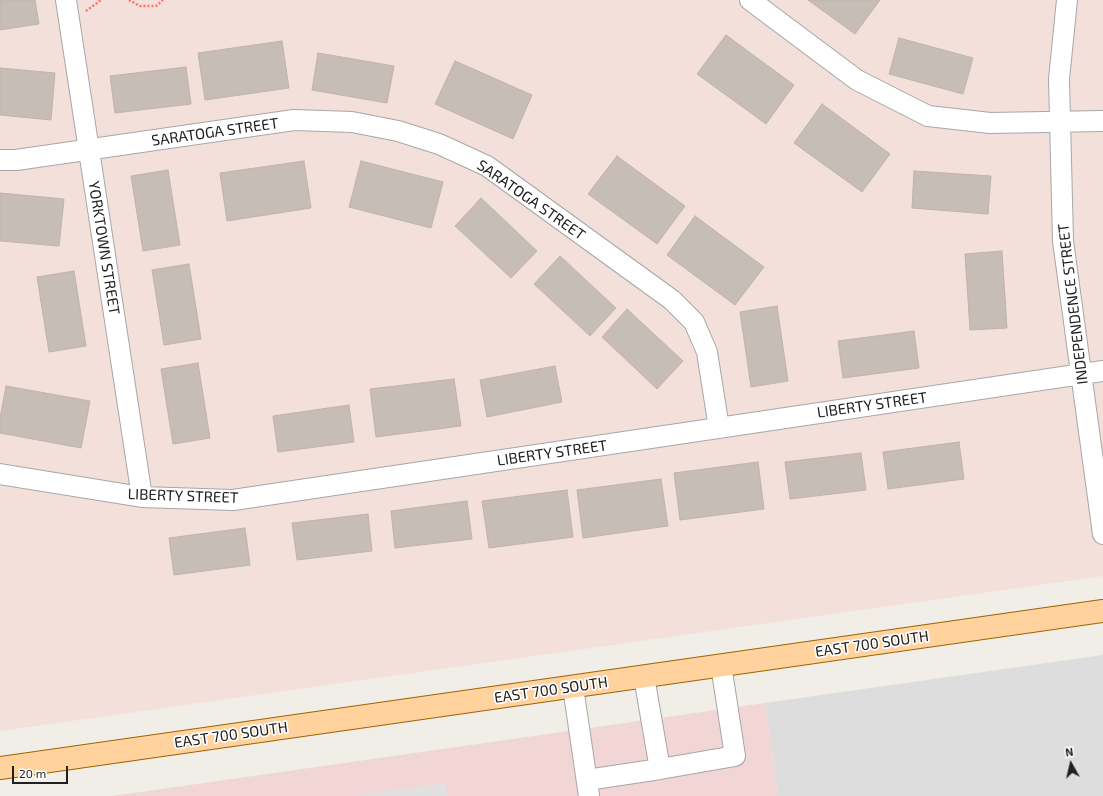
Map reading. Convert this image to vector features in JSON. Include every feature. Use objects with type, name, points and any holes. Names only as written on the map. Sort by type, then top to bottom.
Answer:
[{"type":"main road","name":"EAST 700 SOUTH","points":[[0,768],[573,686],[644,678],[1103,611]]},
{"type":"street","name":"YORKTOWN STREET","points":[[66,0],[142,497]]},
{"type":"street","points":[[750,0],[857,80],[928,116],[990,123],[1103,121]]},
{"type":"street","name":"INDEPENDENCE STREET","points":[[1067,0],[1059,79],[1063,241],[1103,534]]},
{"type":"street","name":"SARATOGA STREET","points":[[0,160],[16,160],[294,120],[352,122],[398,131],[439,144],[486,166],[672,300],[694,322],[707,352],[719,428]]},
{"type":"street","name":"LIBERTY STREET","points":[[0,474],[142,497],[233,500],[1103,371]]},
{"type":"street","points":[[573,686],[588,788],[660,769],[735,756],[721,666]]},
{"type":"street","points":[[644,678],[660,769]]},
{"type":"path","points":[[83,14],[101,0]]},
{"type":"path","points":[[129,0],[140,6],[156,6],[164,0]]},
{"type":"shaded area","points":[[0,0],[1103,0],[1103,576],[0,731]]},
{"type":"shaded area","points":[[1103,655],[1103,796],[778,796],[765,703]]},
{"type":"shaded area","points":[[765,703],[778,796],[113,796]]},
{"type":"shaded area","points":[[446,783],[447,796],[352,796]]},
{"type":"building","points":[[0,0],[35,0],[39,24],[0,30]]},
{"type":"building","points":[[808,0],[880,0],[855,34]]},
{"type":"building","points":[[726,35],[794,85],[766,124],[697,74]]},
{"type":"building","points":[[899,38],[973,58],[963,94],[889,74]]},
{"type":"building","points":[[282,41],[289,88],[205,100],[198,53]]},
{"type":"building","points":[[318,53],[394,66],[387,103],[312,90]]},
{"type":"building","points":[[455,61],[532,95],[513,139],[435,104]]},
{"type":"building","points":[[186,67],[191,104],[115,113],[110,76]]},
{"type":"building","points":[[0,68],[55,73],[51,120],[0,115]]},
{"type":"building","points":[[822,104],[890,154],[862,192],[794,143]]},
{"type":"building","points":[[617,156],[685,206],[657,244],[588,194]]},
{"type":"building","points":[[304,161],[311,208],[227,221],[220,173]]},
{"type":"building","points":[[361,161],[443,182],[431,228],[349,207]]},
{"type":"building","points":[[168,170],[180,245],[143,251],[131,176]]},
{"type":"building","points":[[914,171],[991,176],[988,214],[912,208]]},
{"type":"building","points":[[0,193],[64,199],[59,246],[0,241]]},
{"type":"building","points":[[481,198],[537,251],[511,278],[455,226]]},
{"type":"building","points":[[695,216],[764,267],[735,305],[667,255]]},
{"type":"building","points":[[1002,251],[1007,328],[970,330],[965,254]]},
{"type":"building","points":[[560,256],[616,308],[590,336],[534,284]]},
{"type":"building","points":[[189,264],[201,339],[164,345],[152,270]]},
{"type":"building","points":[[74,271],[86,346],[49,352],[37,277]]},
{"type":"building","points":[[777,306],[788,381],[751,387],[740,312]]},
{"type":"building","points":[[627,309],[683,361],[657,389],[602,337]]},
{"type":"building","points":[[914,331],[919,368],[843,378],[838,341]]},
{"type":"building","points":[[198,363],[210,438],[173,444],[161,369]]},
{"type":"building","points":[[555,366],[562,402],[487,417],[480,380]]},
{"type":"building","points":[[454,379],[461,426],[376,437],[370,389]]},
{"type":"building","points":[[6,386],[90,401],[81,448],[0,433],[0,418]]},
{"type":"building","points":[[349,405],[354,442],[278,452],[273,416]]},
{"type":"building","points":[[959,442],[964,479],[888,489],[883,452]]},
{"type":"building","points":[[861,453],[866,490],[790,499],[785,462]]},
{"type":"building","points":[[758,462],[764,509],[680,520],[674,473]]},
{"type":"building","points":[[661,479],[668,526],[583,538],[577,490]]},
{"type":"building","points":[[567,490],[573,537],[489,548],[482,501]]},
{"type":"building","points":[[467,501],[472,539],[395,548],[391,511]]},
{"type":"building","points":[[368,514],[372,551],[297,560],[292,523]]},
{"type":"building","points":[[245,528],[250,565],[174,575],[169,538]]}]
